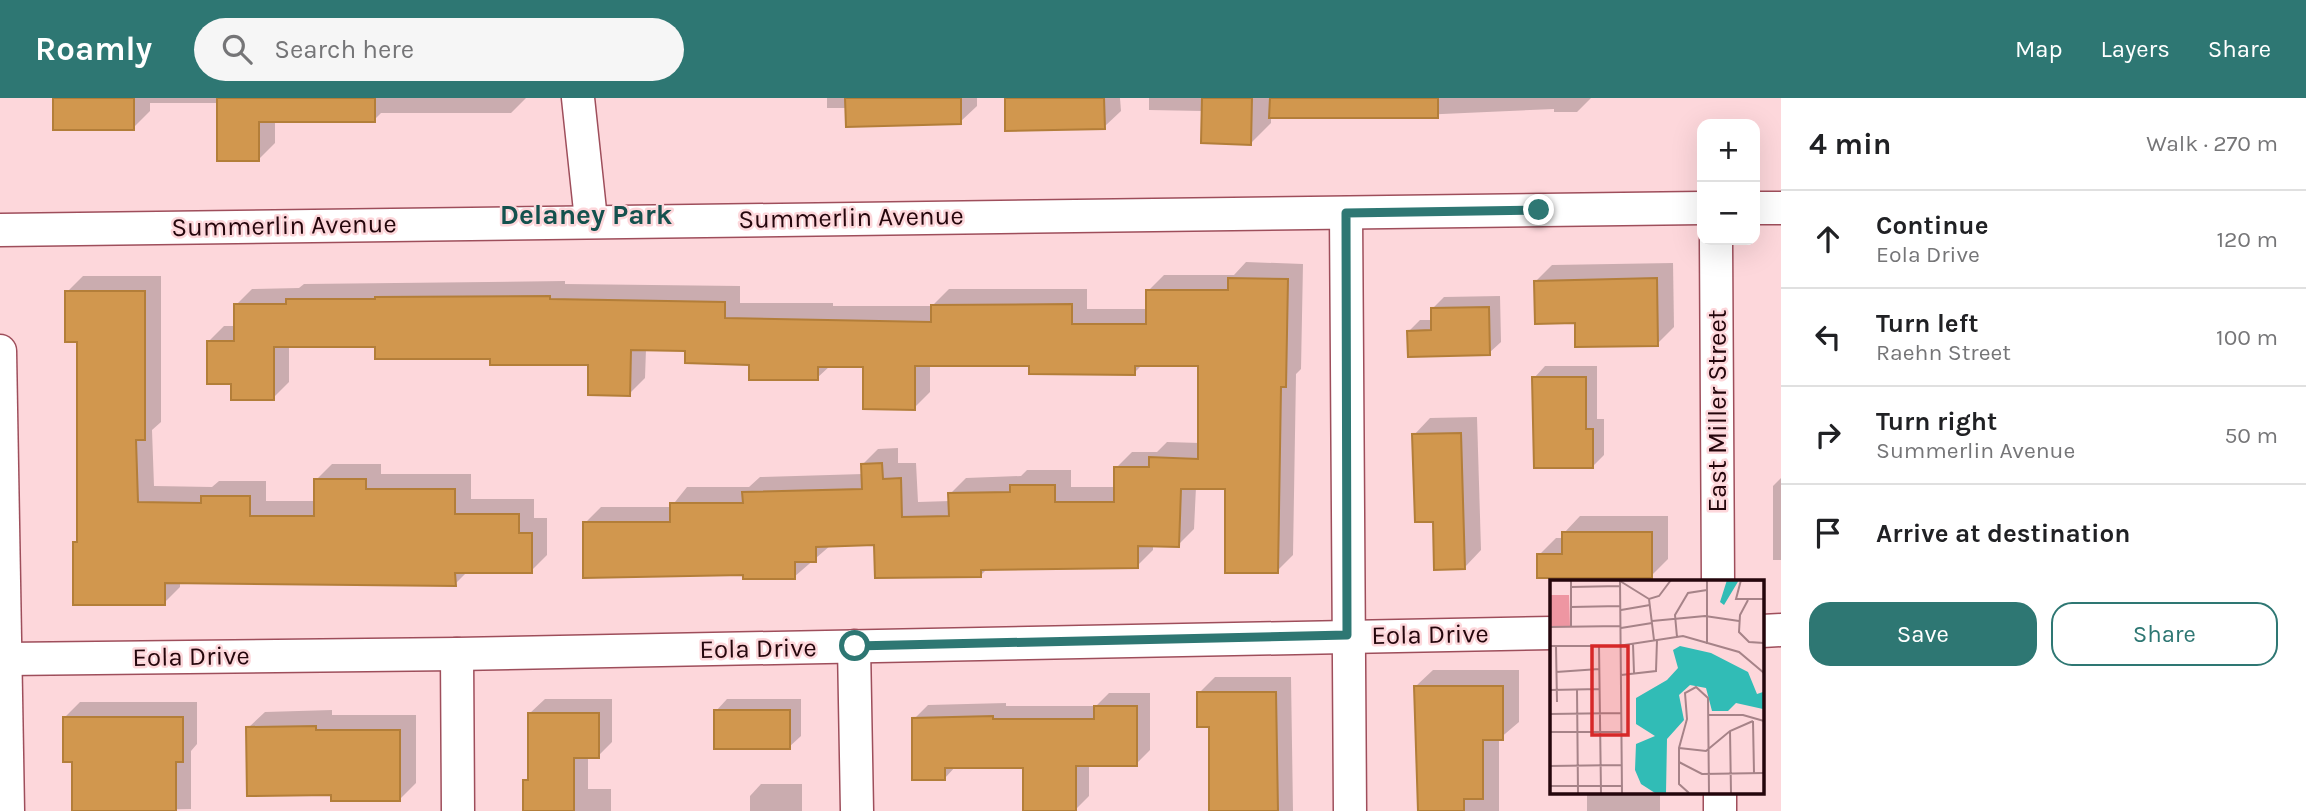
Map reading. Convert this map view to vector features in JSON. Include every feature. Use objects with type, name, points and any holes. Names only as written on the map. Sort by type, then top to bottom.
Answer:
[{"type":"street","points":[[578,98],[591,220]]},
{"type":"street","name":"Summerlin Avenue","points":[[0,230],[591,220],[1697,208]]},
{"type":"street","points":[[1760,208],[1781,208]]},
{"type":"street","points":[[1346,213],[1350,811]]},
{"type":"street","name":"East Miller Street","points":[[1716,245],[1718,580]]},
{"type":"street","points":[[0,351],[9,811]]},
{"type":"street","name":"Eola Drive","points":[[6,659],[457,654],[1550,633]]},
{"type":"street","points":[[855,646],[856,811]]},
{"type":"street","points":[[457,654],[458,811]]},
{"type":"building","points":[[53,98],[134,98],[134,130],[53,130]]},
{"type":"building","points":[[217,98],[375,98],[375,122],[259,122],[259,161],[217,161]]},
{"type":"building","points":[[845,98],[961,98],[961,124],[846,127]]},
{"type":"building","points":[[1005,98],[1104,98],[1105,129],[1005,131]]},
{"type":"building","points":[[1202,98],[1252,98],[1251,145],[1201,143]]},
{"type":"building","points":[[1270,98],[1438,98],[1438,118],[1269,118]]},
{"type":"building","points":[[1228,278],[1288,279],[1286,387],[1281,387],[1278,573],[1225,573],[1225,489],[1181,489],[1179,547],[1138,546],[1138,568],[981,570],[981,577],[875,578],[874,545],[816,547],[816,562],[795,562],[795,579],[743,579],[743,575],[583,578],[583,522],[670,522],[670,503],[743,503],[742,492],[862,489],[861,464],[882,463],[883,479],[901,478],[902,517],[949,516],[948,493],[1010,492],[1010,485],[1055,485],[1055,502],[1114,502],[1114,467],[1149,467],[1149,457],[1198,459],[1198,366],[1135,366],[1135,375],[1029,374],[1029,366],[915,366],[915,410],[863,409],[863,367],[818,367],[818,380],[749,380],[749,365],[685,363],[685,351],[631,350],[630,396],[588,395],[588,365],[490,365],[490,359],[375,359],[375,347],[274,347],[274,400],[231,400],[231,384],[207,384],[207,341],[234,341],[234,304],[286,304],[286,299],[550,296],[550,299],[725,302],[725,318],[931,322],[931,305],[1072,304],[1072,324],[1146,324],[1146,290],[1228,290]]},
{"type":"building","points":[[1657,278],[1658,346],[1575,347],[1575,323],[1535,324],[1534,281]]},
{"type":"building","points":[[65,291],[145,291],[145,440],[136,440],[138,502],[201,503],[201,496],[250,496],[250,516],[314,516],[314,479],[366,479],[366,489],[455,489],[455,514],[519,514],[519,533],[532,533],[532,573],[455,573],[456,586],[165,583],[165,605],[73,605],[73,542],[77,542],[77,342],[65,342]]},
{"type":"building","points":[[1489,307],[1490,355],[1408,357],[1407,331],[1431,330],[1431,308]]},
{"type":"building","points":[[1532,377],[1586,377],[1586,429],[1593,429],[1593,468],[1534,468]]},
{"type":"building","points":[[1461,433],[1465,569],[1434,570],[1433,522],[1415,522],[1412,434]]},
{"type":"building","points":[[1562,532],[1652,532],[1652,578],[1537,578],[1537,554],[1562,554]]},
{"type":"building","points":[[1414,686],[1503,686],[1503,740],[1483,740],[1483,799],[1464,799],[1464,811],[1418,811]]},
{"type":"building","points":[[1197,692],[1276,692],[1278,811],[1209,811],[1209,727],[1197,727]]},
{"type":"building","points":[[1094,706],[1137,706],[1137,766],[1076,766],[1076,811],[1023,811],[1023,768],[945,768],[945,780],[912,780],[912,718],[993,716],[993,719],[1094,719]]},
{"type":"building","points":[[714,710],[790,710],[790,749],[714,749]]},
{"type":"building","points":[[528,713],[599,713],[599,758],[574,758],[574,811],[523,811],[523,780],[528,780]]},
{"type":"building","points":[[63,717],[183,717],[183,762],[176,762],[176,811],[72,811],[72,762],[63,762]]},
{"type":"building","points":[[316,726],[316,730],[400,730],[400,801],[331,801],[331,795],[247,796],[246,727]]},
{"type":"district","name":"Delaney Park","points":[[586,214]]},
{"type":"route","points":[[855,646],[1347,635],[1346,213],[1539,210]]}]
